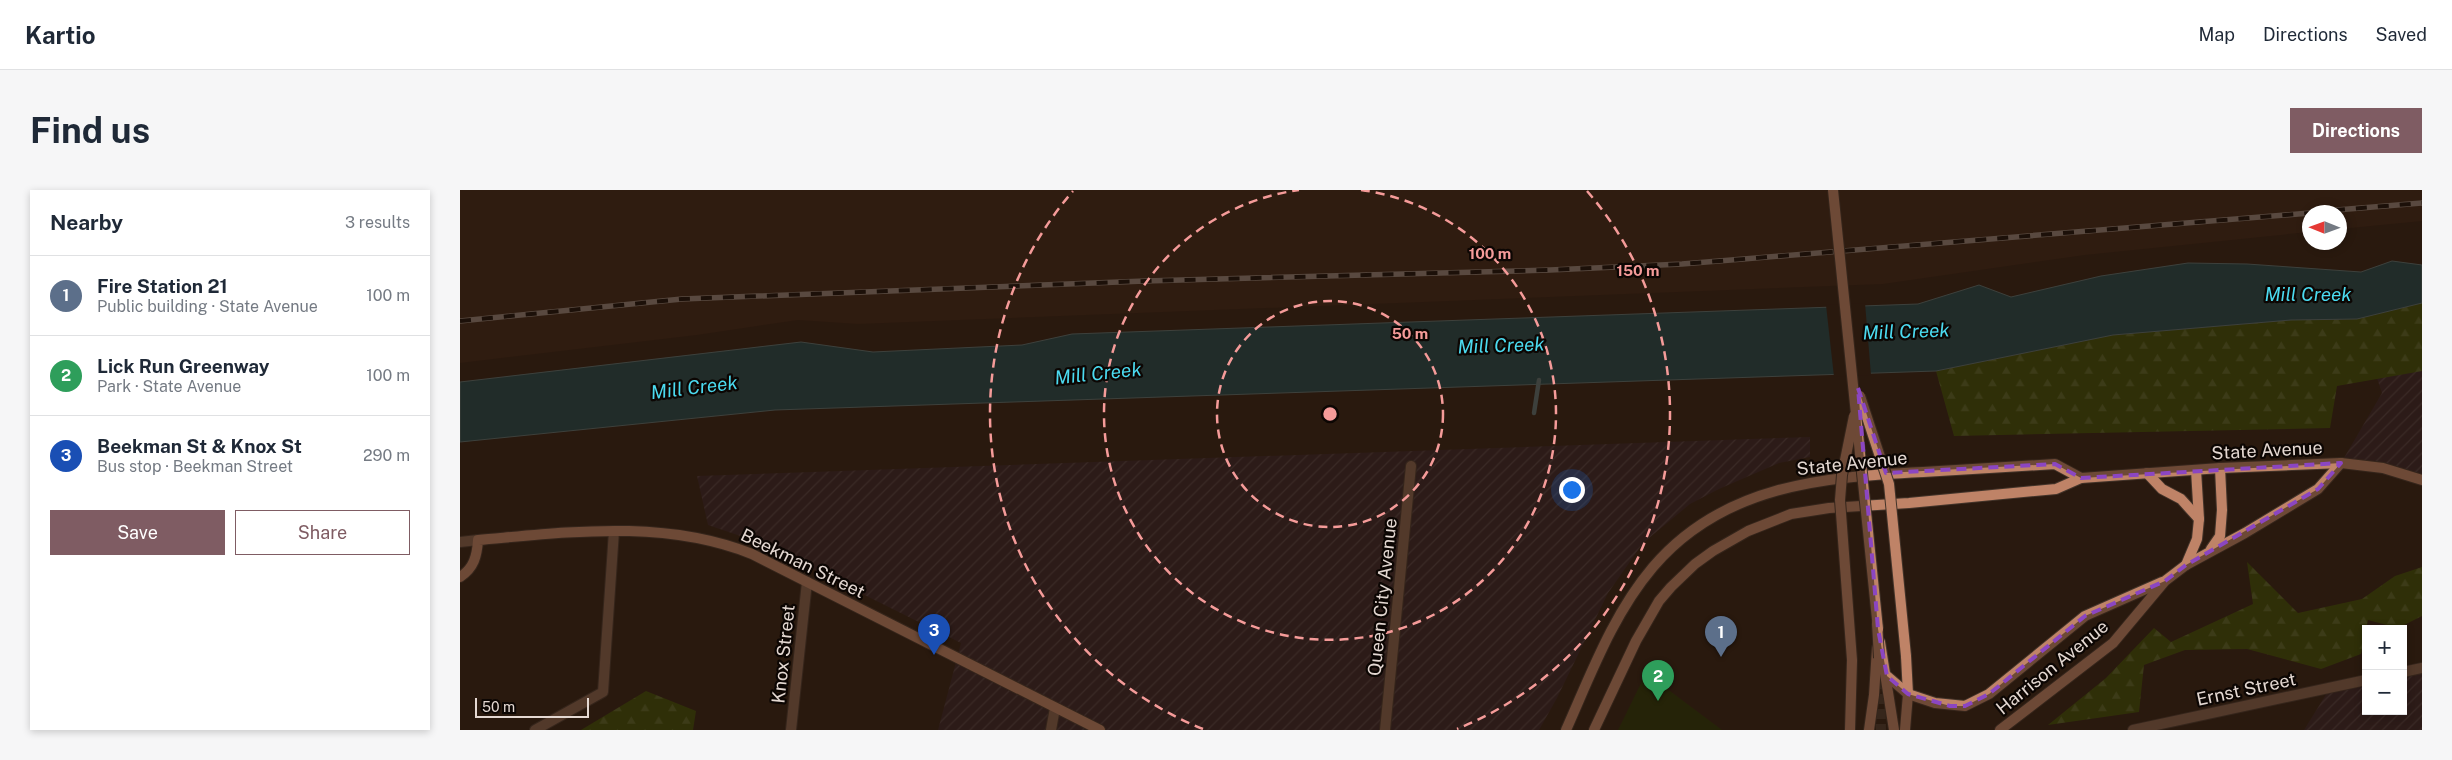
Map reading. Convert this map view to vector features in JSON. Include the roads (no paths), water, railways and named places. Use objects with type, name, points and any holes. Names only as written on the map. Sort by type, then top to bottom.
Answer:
[{"type":"main road","points":[[1835,190],[1858,388],[1879,658]]},
{"type":"main road","points":[[1835,190],[1878,629],[1887,676],[1894,730]]},
{"type":"main road","points":[[1858,388],[1866,418],[1882,456],[1890,484],[1908,694],[1905,730]]},
{"type":"main road","points":[[1850,730],[1851,631],[1840,500],[1842,475],[1858,388]]},
{"type":"main road","name":"State Avenue","points":[[1594,730],[1629,654],[1659,601],[1695,564],[1748,531],[1791,514],[1812,510],[2056,489],[2081,478],[2220,468],[2341,463],[2384,468],[2422,480]]},
{"type":"main road","name":"Harrison Avenue","points":[[2000,730],[2113,643],[2165,581],[2210,550],[2245,533],[2318,489],[2341,463]]},
{"type":"main road","name":"State Avenue","points":[[1566,730],[1611,631],[1640,584],[1672,548],[1706,523],[1731,508],[1790,485],[1853,476],[2055,464],[2081,478]]},
{"type":"main road","points":[[2210,550],[2220,536],[2222,510],[2220,468]]},
{"type":"main road","name":"Harrison Avenue","points":[[2186,565],[2197,539],[2199,519],[2196,470]]},
{"type":"main road","points":[[2147,473],[2162,489],[2181,500],[2199,519]]},
{"type":"main road","name":"Beekman Street","points":[[478,540],[614,531],[675,533],[702,537],[752,554],[1100,730]]},
{"type":"main road","points":[[460,577],[472,568],[477,555],[478,540]]},
{"type":"main road","points":[[1887,676],[1908,694],[1950,706],[1965,706],[1989,694],[2085,616],[2165,581]]},
{"type":"main road","points":[[1869,730],[1874,695],[1878,629]]},
{"type":"street","name":"Queen City Avenue","points":[[1385,730],[1411,466]]},
{"type":"street","points":[[536,730],[603,692],[614,531]]},
{"type":"street","points":[[460,542],[478,540]]},
{"type":"street","name":"Knox Street","points":[[791,730],[807,582]]},
{"type":"street","points":[[2407,671],[2422,668]]},
{"type":"street","name":"Ernst Street","points":[[2133,730],[2362,681]]},
{"type":"street","points":[[1051,730],[1055,708]]},
{"type":"water","name":"Mill Creek","points":[[2392,261],[2422,265],[2422,303],[2357,319],[2291,320],[2113,335],[1936,371],[775,410],[460,442],[460,382],[801,342],[873,352],[1022,345],[1072,334],[1918,304],[1979,285],[2011,297],[2101,276],[2188,263],[2247,264],[2361,272]]},
{"type":"waterway","points":[[1534,413],[1539,380]]},
{"type":"tunnel","points":[[1880,664],[1881,730]]},
{"type":"railway","points":[[2347,209],[2422,203]]},
{"type":"railway","points":[[460,321],[682,299],[1145,281],[1550,270],[1682,264],[2302,214]]},
{"type":"place","name":"Beekman St & Knox St","points":[[934,655]]},
{"type":"place","name":"Fire Station 21","points":[[1721,657]]},
{"type":"place","name":"Lick Run Greenway","points":[[1658,701]]}]
